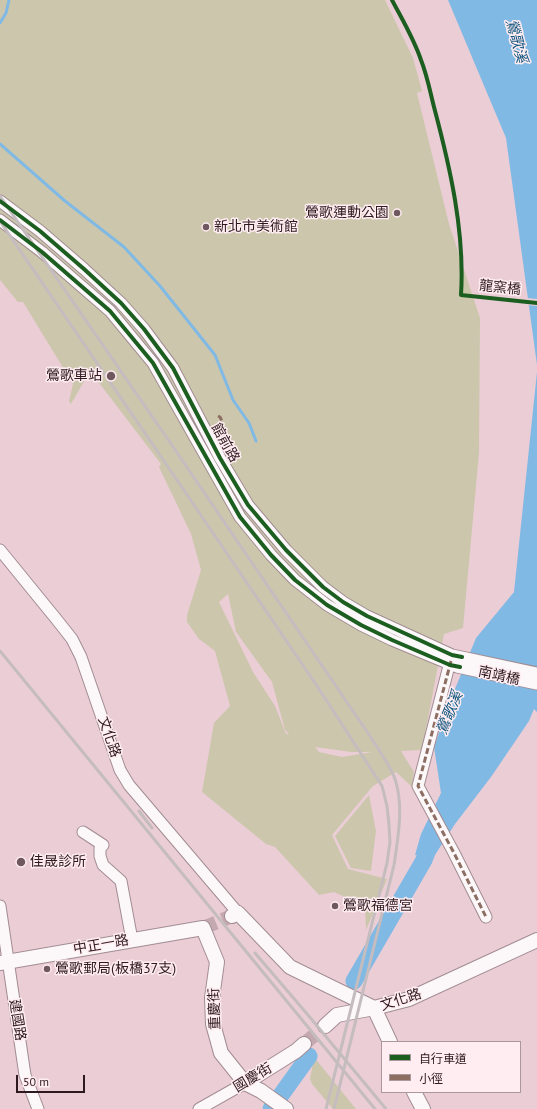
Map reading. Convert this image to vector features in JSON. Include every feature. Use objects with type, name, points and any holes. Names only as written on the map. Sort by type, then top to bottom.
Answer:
[{"type":"main road","name":"文化路","points":[[235,914],[290,967],[374,1008],[409,999],[536,944]]},
{"type":"main road","name":"中正一路","points":[[4,962],[202,928]]},
{"type":"main road","name":"重慶街","points":[[202,928],[217,962],[212,998],[213,1024],[221,1053],[245,1083]]},
{"type":"main road","points":[[325,1026],[337,1015],[374,1008],[390,1041]]},
{"type":"main road","name":"國慶街","points":[[245,1083],[296,1051],[304,1044]]},
{"type":"main road","points":[[245,1083],[262,1091],[286,1109]]},
{"type":"main road","points":[[414,1093],[422,1109]]},
{"type":"street","name":"館前路","points":[[0,201],[40,231],[84,269],[121,303],[144,329],[173,368],[220,458],[248,505],[286,550],[323,587],[343,602],[367,616],[456,661]]},
{"type":"street","name":"館前路","points":[[0,220],[42,252],[110,311],[153,362],[240,517],[271,555],[295,580],[327,605],[361,625],[392,640],[456,661]]},
{"type":"street","name":"文化路","points":[[0,550],[57,620],[75,645],[81,657],[120,770],[129,785],[235,914]]},
{"type":"street","name":"南靖橋","points":[[456,661],[537,673]]},
{"type":"street","name":"南靖橋","points":[[456,661],[537,684]]},
{"type":"street","points":[[456,661],[418,786],[449,842],[486,917]]},
{"type":"street","points":[[83,832],[103,845],[100,848],[100,856],[103,865],[121,881],[132,940]]},
{"type":"street","name":"建國路","points":[[0,906],[4,962],[25,1075],[37,1109]]},
{"type":"street","name":"國慶街","points":[[199,1109],[245,1083]]},
{"type":"shaded area","points":[[0,0],[385,0],[413,58],[422,91],[417,93],[449,224],[480,318],[479,453],[463,628],[444,634],[422,750],[401,751],[414,772],[412,787],[396,772],[373,786],[332,835],[348,869],[387,879],[366,930],[365,906],[334,892],[319,895],[275,847],[266,844],[202,792],[214,723],[230,706],[215,651],[199,639],[187,622],[187,615],[201,570],[191,534],[159,467],[161,464],[90,371],[71,404],[69,401],[73,384],[23,302],[18,302],[0,280]],"holes":[[[228,594],[236,632],[272,682],[285,730],[289,734],[286,734],[275,706],[253,672],[219,602]],[[315,747],[351,752],[372,752],[342,757],[319,752]]]},
{"type":"shaded area","points":[[369,795],[376,831],[371,871],[351,868],[335,836]]},
{"type":"shaded area","points":[[314,1057],[356,1109],[333,1109],[312,1084],[310,1079]]},
{"type":"water","points":[[448,0],[537,0],[537,365],[506,138]]},
{"type":"water","points":[[537,372],[537,712],[534,709],[529,721],[491,777],[455,824],[433,858],[415,855],[421,834],[441,793],[434,747],[450,701],[476,638],[514,592]]},
{"type":"pier","points":[[526,298],[537,299],[537,306],[527,305]]},
{"type":"waterway","points":[[0,23],[6,13],[9,0]]},
{"type":"waterway","points":[[0,144],[65,201],[124,247],[160,286],[215,355],[233,400],[249,423],[256,441]]},
{"type":"waterway","name":"鶯歌溪","points":[[354,981],[424,860],[433,836]]},
{"type":"waterway","name":"鶯歌溪","points":[[271,1109],[309,1056]]},
{"type":"tunnel","points":[[203,928],[232,916]]},
{"type":"tunnel","points":[[304,1044],[325,1026]]},
{"type":"railway","points":[[0,196],[372,739],[388,764],[395,779],[398,789],[400,811],[394,865],[334,1109]]},
{"type":"railway","points":[[0,221],[317,686],[382,786],[387,806],[389,825],[390,842],[387,863],[326,1109]]},
{"type":"railway","points":[[0,651],[375,1109]]},
{"type":"railway","points":[[139,811],[152,828]]},
{"type":"railway","points":[[255,953],[386,1109]]},
{"type":"marked path","points":[[218,416],[223,423]]},
{"type":"marked path","points":[[451,661],[418,786],[486,917]]},
{"type":"cycle path","name":"龍窯橋","points":[[392,0],[411,37],[423,66],[446,153],[455,200],[461,247],[461,295],[537,303]]},
{"type":"cycle path","points":[[0,201],[40,231],[84,269],[121,303],[144,329],[173,368],[220,458],[248,505],[286,550],[323,587],[343,602],[367,616],[452,655],[462,657]]},
{"type":"cycle path","points":[[0,220],[42,252],[110,311],[153,363],[240,517],[271,555],[295,580],[327,605],[361,625],[450,665],[460,667]]},
{"type":"place","name":"鶯歌運動公園","points":[[397,213]]},
{"type":"place","name":"新北市美術館","points":[[206,227]]},
{"type":"place","name":"鶯歌車站","points":[[111,376]]},
{"type":"place","name":"佳晟診所","points":[[21,862]]},
{"type":"place","name":"鶯歌福德宮","points":[[335,906]]},
{"type":"place","name":"鶯歌郵局(板橋37支)","points":[[47,969]]}]
